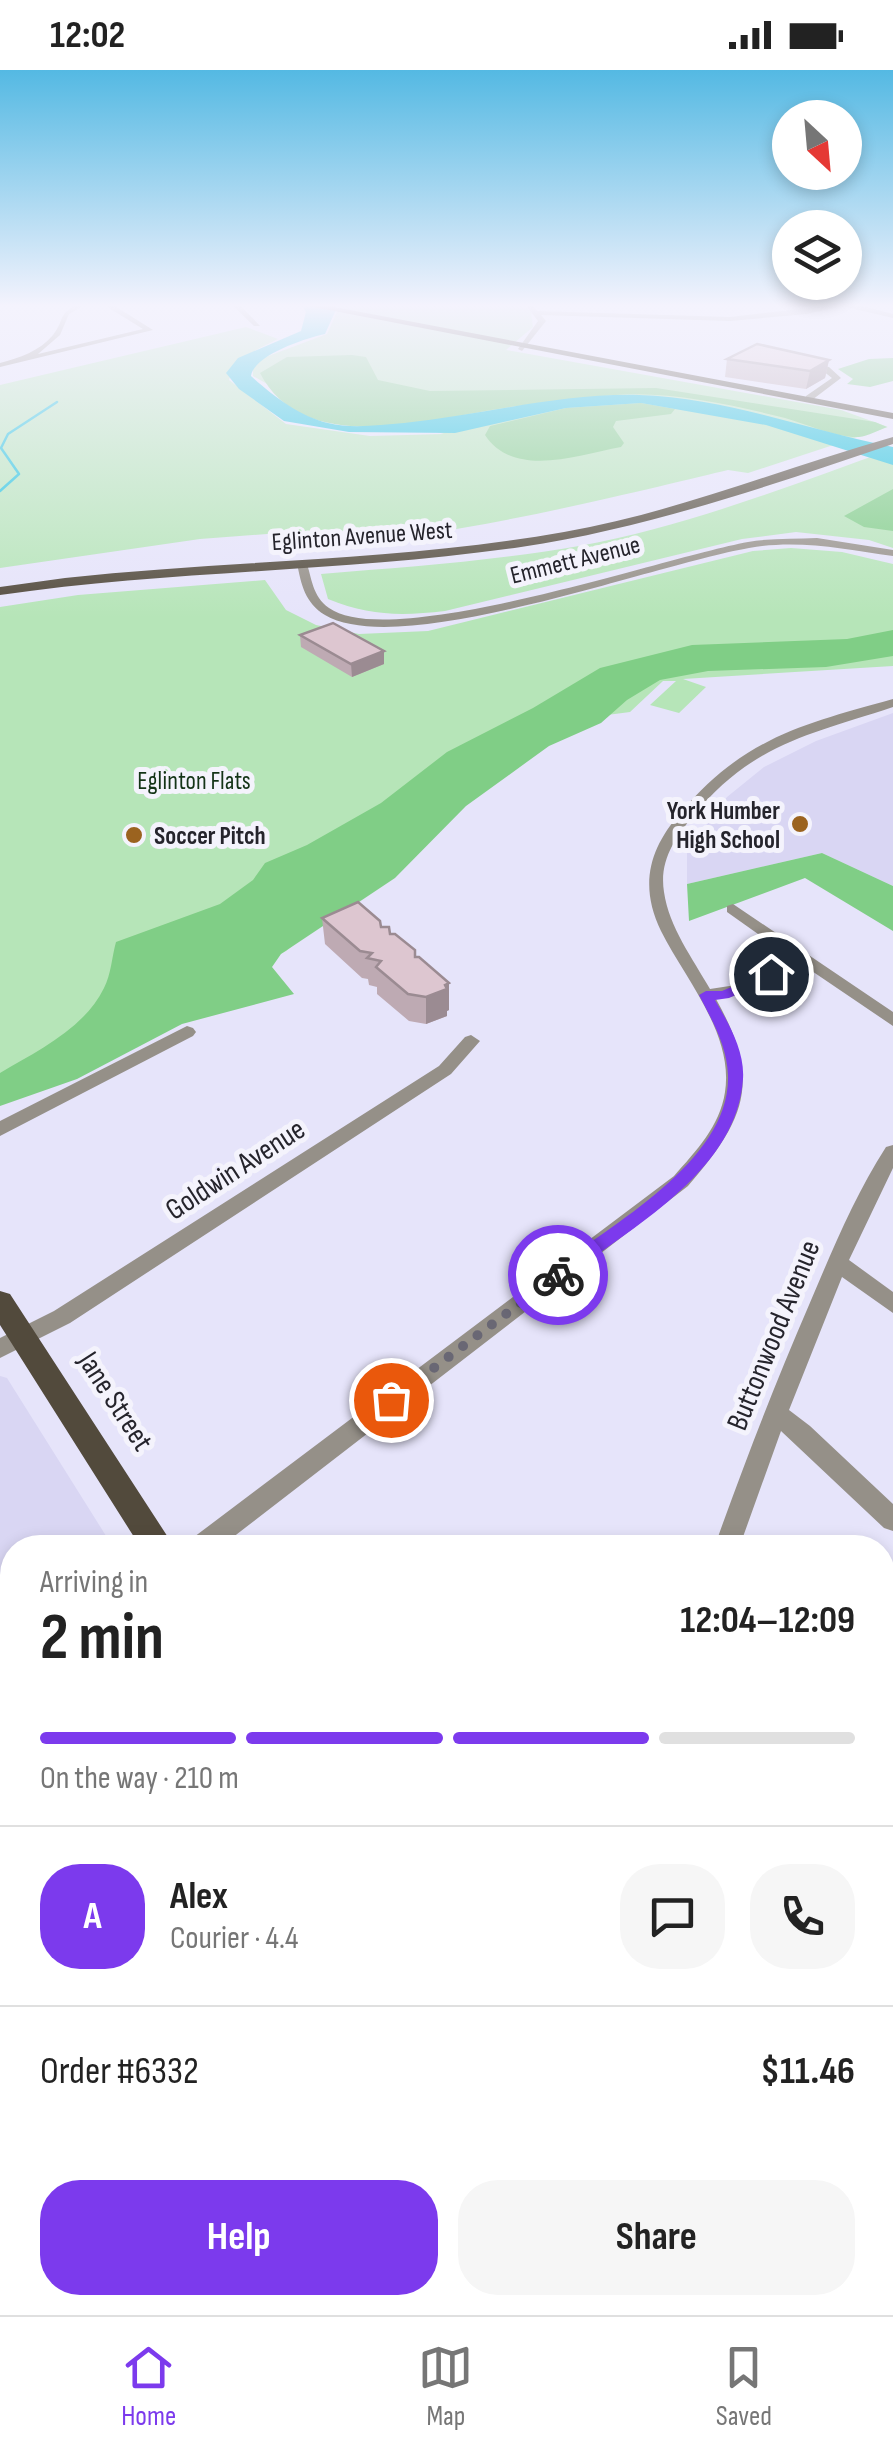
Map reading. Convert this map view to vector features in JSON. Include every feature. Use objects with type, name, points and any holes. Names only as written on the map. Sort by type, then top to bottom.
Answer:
[{"type":"main road","points":[[858,408],[893,414]]},
{"type":"main road","name":"Eglinton Avenue West","points":[[0,591],[121,575],[441,552],[561,537],[638,520],[893,436]]},
{"type":"main road","name":"Jane Street","points":[[0,1302],[12,1343],[150,1535]]},
{"type":"street","name":"Emmett Avenue","points":[[302,562],[313,599],[327,611],[352,620],[408,625],[451,618],[750,544],[818,541],[893,553]]},
{"type":"street","points":[[216,1535],[681,1181],[710,1151],[725,1126],[736,1076],[726,1032],[658,904],[657,863],[668,840],[714,782],[744,759],[795,734],[893,703]]},
{"type":"street","points":[[733,909],[893,1020]]},
{"type":"street","points":[[706,995],[740,990],[802,959]]},
{"type":"street","points":[[0,1130],[187,1032]]},
{"type":"street","name":"Goldwin Avenue","points":[[12,1343],[62,1317],[444,1070],[471,1041]]},
{"type":"street","name":"Buttonwood Avenue","points":[[731,1535],[774,1413],[838,1262],[870,1187],[893,1152]]},
{"type":"street","points":[[838,1262],[893,1304]]},
{"type":"street","points":[[774,1413],[802,1433],[893,1520]]},
{"type":"shaded area","name":"York Humber High School","points":[[893,713],[893,886],[822,853],[687,884],[687,851],[727,797],[764,767],[816,741]]},
{"type":"shaded area","points":[[0,1376],[7,1378],[105,1535],[0,1535]]},
{"type":"green space","points":[[0,408],[265,408],[286,424],[370,436],[444,434],[350,408],[829,408],[888,427],[748,473],[728,470],[503,521],[435,532],[373,539],[324,540],[293,532],[200,539],[0,568]]},
{"type":"green space","points":[[293,408],[507,408],[368,427],[305,416]]},
{"type":"green space","points":[[566,408],[675,409],[671,414],[616,421],[613,427],[624,443],[621,447],[586,455],[548,460],[512,457],[485,435],[490,426]]},
{"type":"green space","points":[[739,408],[783,408],[887,427],[850,437]]},
{"type":"green space","points":[[893,449],[893,548],[869,540],[796,532],[742,539],[445,611],[414,614],[372,612],[328,599],[321,574],[515,556],[619,538],[738,504]]},
{"type":"green space","points":[[893,489],[893,531],[864,527],[844,516]]},
{"type":"green space","name":"Eglinton Flats","points":[[791,548],[842,552],[893,564],[893,666],[683,679],[706,687],[679,713],[650,705],[676,681],[663,681],[630,712],[569,720],[286,951],[0,1093],[0,607],[78,595],[265,580],[286,610],[316,625],[359,634],[428,631],[753,551]]},
{"type":"green space","points":[[893,630],[893,656],[826,667],[708,671],[660,680],[627,700],[601,723],[549,746],[466,806],[395,878],[281,954],[272,967],[294,994],[182,1024],[77,1079],[0,1106],[0,1073],[58,1038],[85,1015],[106,983],[116,942],[220,904],[253,880],[265,863],[307,845],[381,803],[447,752],[600,668],[692,645],[847,639]]},
{"type":"green space","points":[[822,853],[893,886],[893,931],[805,878],[689,921],[687,884]]},
{"type":"water","points":[[265,408],[293,408],[317,420],[356,426],[506,408],[570,408],[455,433],[349,432],[284,421]]},
{"type":"water","points":[[668,408],[735,408],[893,447],[893,465],[766,425]]},
{"type":"building","points":[[333,623],[384,651],[351,664],[300,635]]},
{"type":"building","points":[[358,902],[380,921],[381,927],[389,927],[390,934],[415,950],[415,957],[449,983],[445,985],[447,989],[426,997],[408,994],[376,967],[381,961],[367,958],[372,953],[360,951],[322,918]]},
{"type":"waterway","points":[[0,491],[19,474],[1,448],[8,434],[48,408]]},
{"type":"way so far","points":[[391,1400],[558,1275]]},
{"type":"place","name":"York Humber High School","points":[[800,824]]},
{"type":"place","name":"Soccer Pitch","points":[[134,835]]},
{"type":"route","points":[[558,1275],[681,1181],[710,1151],[725,1126],[736,1076],[726,1032],[706,995],[740,990],[771,974]]}]
